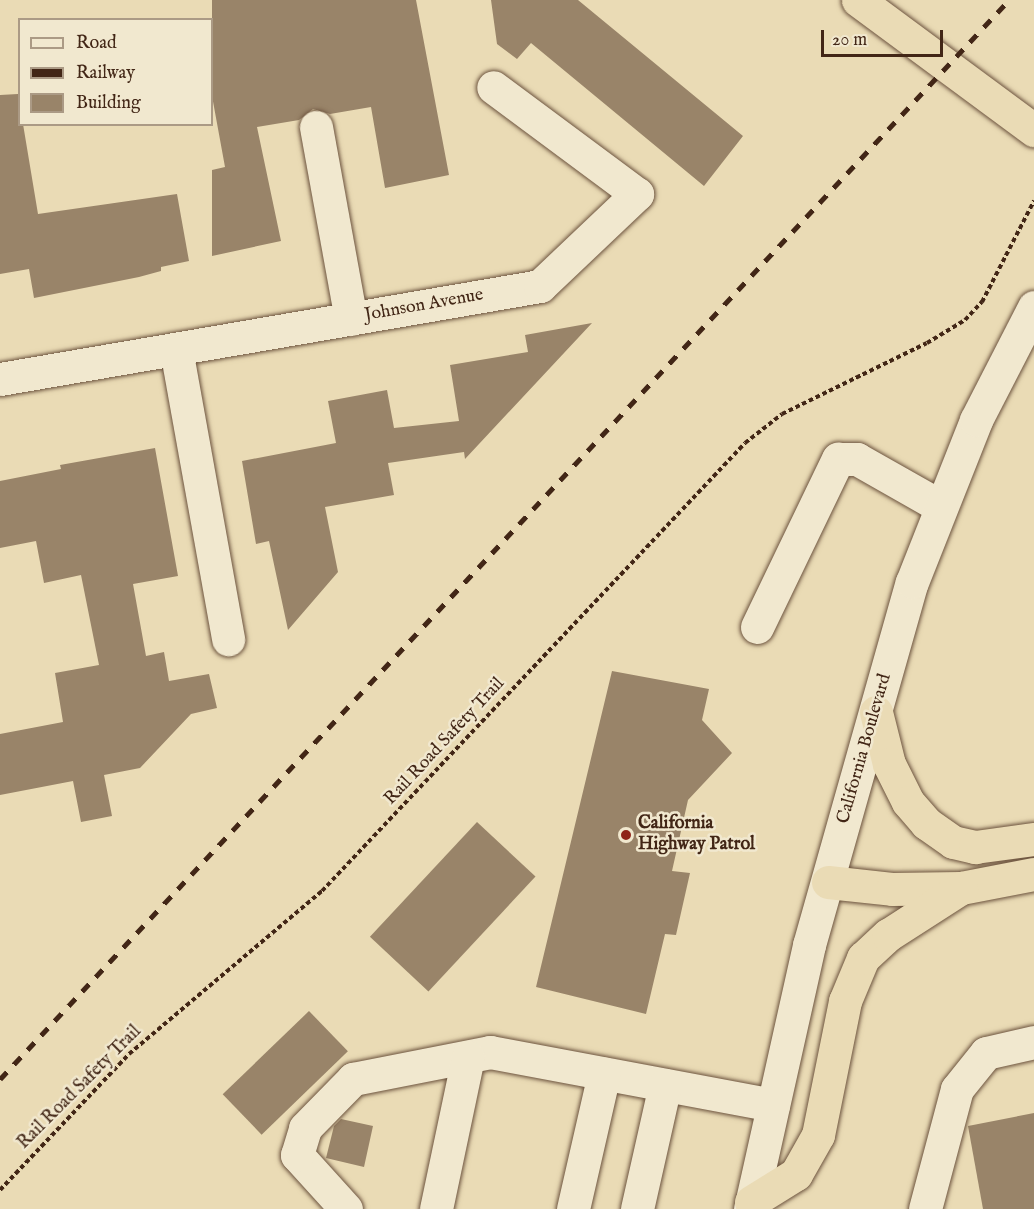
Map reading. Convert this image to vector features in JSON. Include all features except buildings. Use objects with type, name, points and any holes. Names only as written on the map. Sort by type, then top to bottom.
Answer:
[{"type":"highway","points":[[858,0],[1034,130]]},
{"type":"highway","points":[[876,712],[889,764],[908,802],[926,823],[953,842],[975,847],[1034,839]]},
{"type":"highway","points":[[828,882],[892,889],[961,888],[1034,874]]},
{"type":"highway","points":[[750,1206],[796,1174],[818,1135],[845,1001],[863,958],[888,935],[961,888]]},
{"type":"street","name":"Johnson Avenue","points":[[0,379],[540,286],[637,194],[493,87]]},
{"type":"street","points":[[316,127],[351,319]]},
{"type":"street","name":"California Boulevard","points":[[750,1206],[828,882],[912,582],[940,506],[976,420],[1034,307]]},
{"type":"street","points":[[176,349],[228,639]]},
{"type":"street","points":[[757,627],[838,459],[857,459],[940,506]]},
{"type":"street","points":[[925,1209],[957,1089],[986,1053],[1034,1042]]},
{"type":"street","points":[[346,1209],[297,1155],[305,1128],[353,1079],[490,1053],[773,1105]]},
{"type":"street","points":[[436,1209],[468,1057]]},
{"type":"street","points":[[573,1209],[604,1074]]},
{"type":"street","points":[[637,1209],[665,1085]]},
{"type":"path","name":"Rail Road Safety Trail","points":[[0,1190],[129,1054],[322,891],[745,443],[782,414],[927,343],[965,320],[982,302],[1034,201]]},
{"type":"railway","points":[[0,1079],[1009,0]]},
{"type":"place","name":"California Highway Patrol","points":[[626,835]]}]
